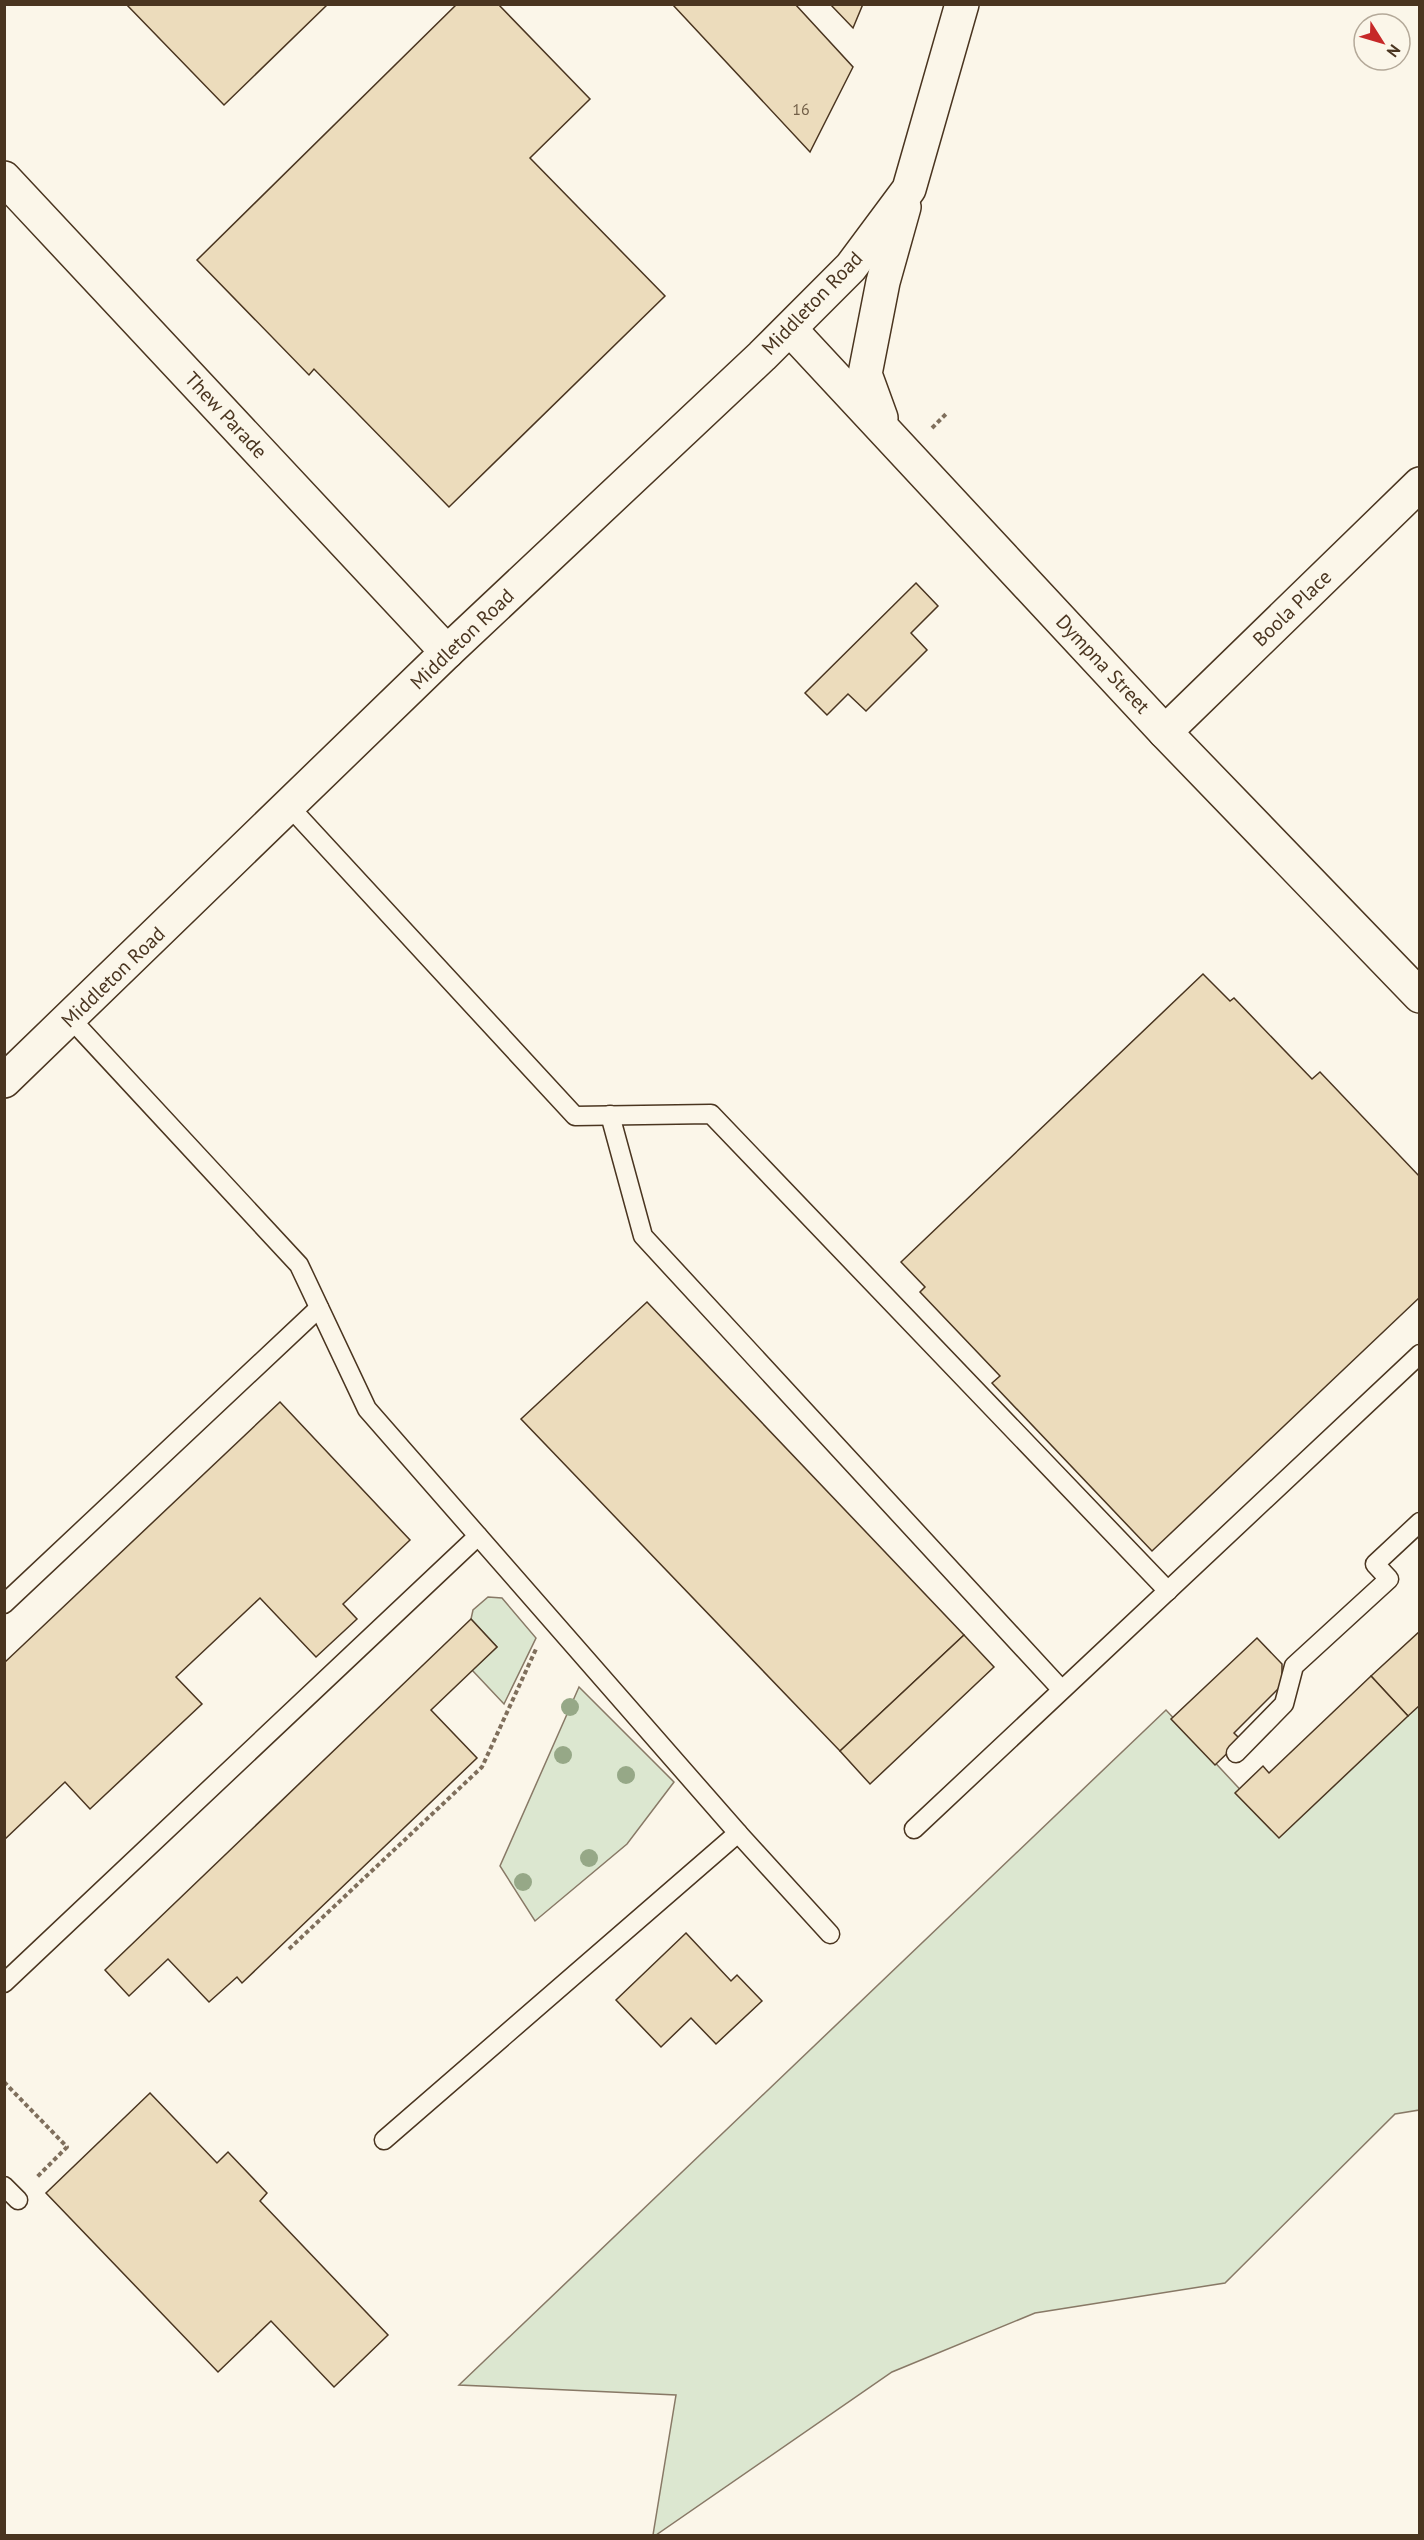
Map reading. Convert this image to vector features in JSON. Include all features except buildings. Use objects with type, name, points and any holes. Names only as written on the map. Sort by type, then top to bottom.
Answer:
[{"type":"street","name":"Middleton Road","points":[[886,431],[865,374],[883,282],[962,4]]},
{"type":"street","name":"Thew Parade","points":[[4,178],[447,652]]},
{"type":"street","name":"Middleton Road","points":[[4,1081],[71,1019],[447,652],[790,329],[851,267],[909,189]]},
{"type":"street","name":"Dympna Street","points":[[790,329],[1165,732],[1419,996]]},
{"type":"street","name":"Boola Place","points":[[1165,732],[1419,484]]},
{"type":"lane","points":[[288,805],[575,1116],[711,1114],[1168,1590]]},
{"type":"lane","points":[[71,1019],[299,1265],[367,1409],[738,1833],[830,1934]]},
{"type":"lane","points":[[610,1115],[643,1236],[1061,1689]]},
{"type":"lane","points":[[4,1604],[319,1308]]},
{"type":"lane","points":[[914,1829],[1419,1354]]},
{"type":"lane","points":[[1236,1753],[1284,1704],[1294,1666],[1389,1580],[1375,1564],[1419,1522]]},
{"type":"lane","points":[[4,1983],[478,1536]]},
{"type":"lane","points":[[384,2140],[738,1833]]},
{"type":"lane","points":[[4,2186],[18,2200]]},
{"type":"path","points":[[289,1949],[482,1767],[538,1645]]},
{"type":"path","points":[[4,2082],[67,2147],[31,2184]]},
{"type":"green space","points":[[488,1597],[502,1598],[536,1638],[504,1704],[472,1670],[497,1647],[471,1619],[473,1610]]},
{"type":"green space","points":[[579,1687],[674,1782],[627,1844],[535,1921],[500,1866]]},
{"type":"green space","points":[[1419,1696],[1419,2110],[1395,2114],[1225,2283],[1035,2313],[892,2372],[656,2535],[653,2535],[676,2395],[459,2385],[1166,1710],[1276,1828]]}]
